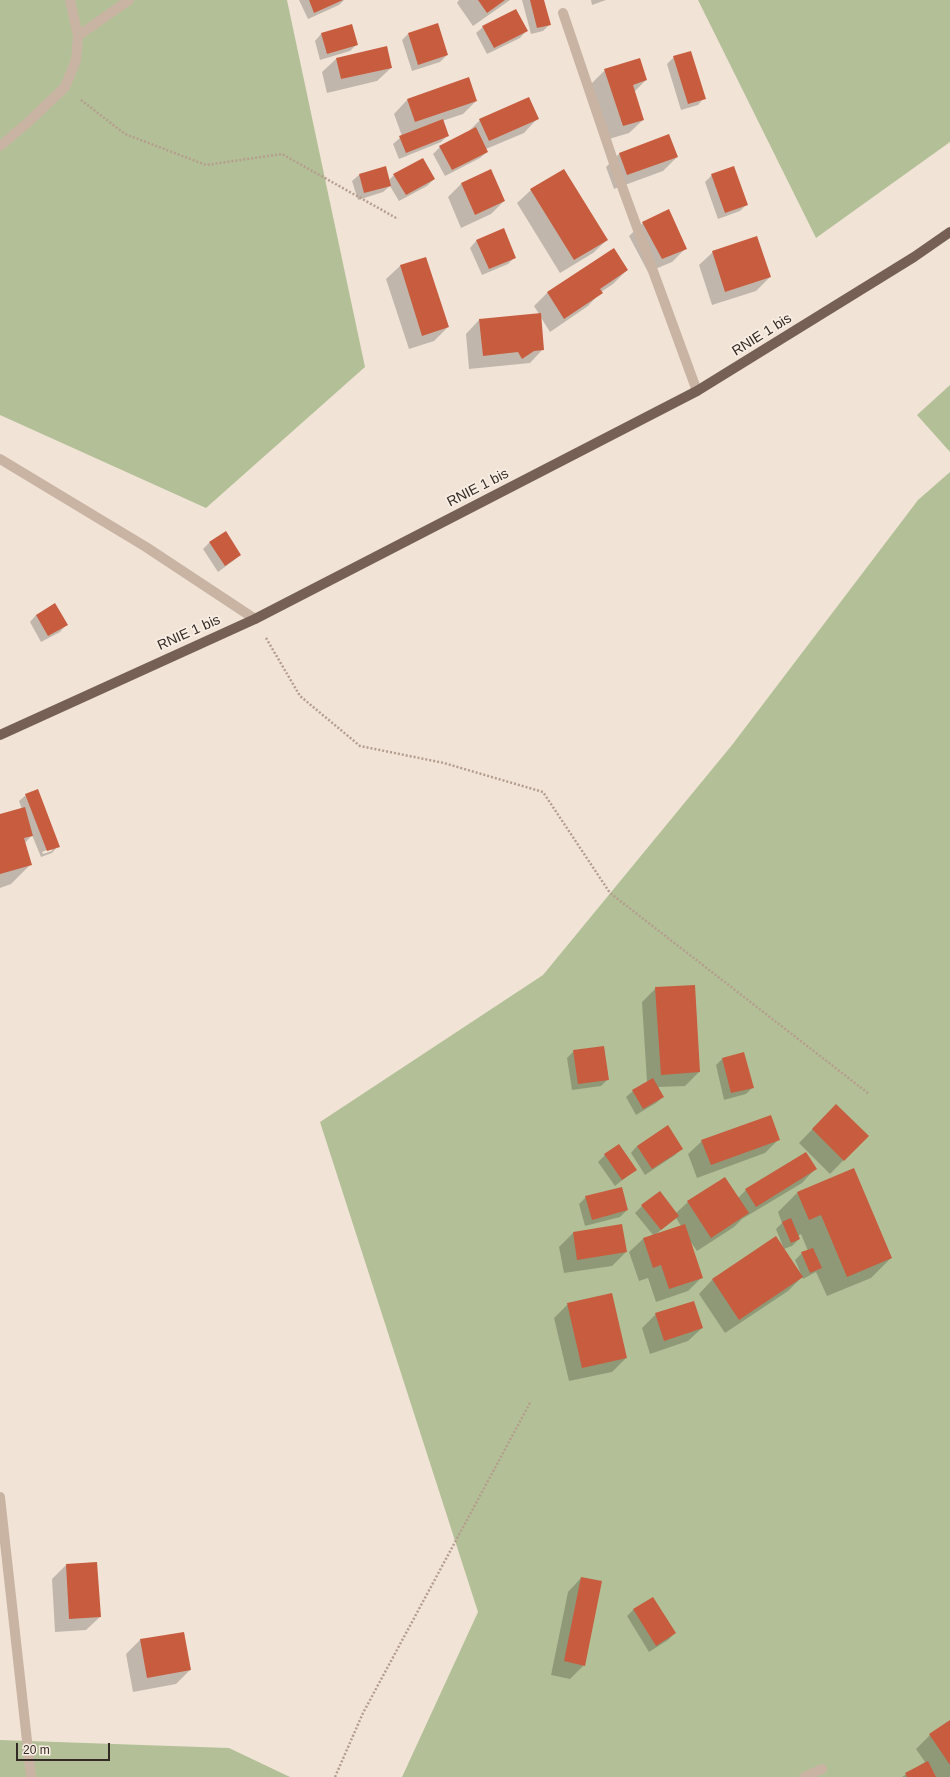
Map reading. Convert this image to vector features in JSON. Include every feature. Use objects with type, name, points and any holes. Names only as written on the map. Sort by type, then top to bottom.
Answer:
[{"type":"main road","name":"RNIE 1 bis","points":[[0,735],[255,619],[697,392],[914,257],[950,232]]},
{"type":"street","points":[[0,146],[25,125],[65,87],[76,60],[78,36],[70,0]]},
{"type":"street","points":[[78,36],[129,0]]},
{"type":"street","points":[[563,13],[620,181],[697,392]]},
{"type":"street","points":[[0,459],[146,548],[255,619]]},
{"type":"street","points":[[0,1496],[31,1777]]},
{"type":"street","points":[[804,1777],[822,1769]]},
{"type":"path","points":[[65,87],[125,134],[206,165],[282,154],[398,219]]},
{"type":"path","points":[[255,619],[300,696],[360,746],[444,763],[543,792],[610,893],[869,1094]]},
{"type":"path","points":[[335,1777],[363,1713],[531,1401]]},
{"type":"green space","points":[[0,0],[287,0],[365,367],[206,508],[0,415]]},
{"type":"green space","points":[[698,0],[950,0],[950,142],[816,238]]},
{"type":"green space","points":[[950,385],[950,452],[917,415]]},
{"type":"green space","points":[[950,472],[950,1777],[402,1777],[478,1612],[320,1122],[543,975],[732,745],[918,500]]},
{"type":"green space","points":[[0,1740],[229,1748],[290,1777],[0,1777]]},
{"type":"building","points":[[309,0],[343,0],[314,13]]},
{"type":"building","points":[[478,0],[505,0],[487,13]]},
{"type":"building","points":[[530,0],[544,0],[551,25],[537,28]]},
{"type":"building","points":[[516,9],[528,31],[494,48],[482,26]]},
{"type":"building","points":[[438,23],[448,55],[418,65],[408,33]]},
{"type":"building","points":[[352,24],[358,45],[327,54],[321,33]]},
{"type":"building","points":[[387,46],[392,68],[341,79],[336,58]]},
{"type":"building","points":[[691,51],[706,99],[688,104],[673,56]]},
{"type":"building","points":[[640,58],[647,80],[633,85],[644,120],[623,126],[604,69]]},
{"type":"building","points":[[469,77],[477,101],[415,122],[407,99]]},
{"type":"building","points":[[529,97],[539,119],[489,141],[479,119]]},
{"type":"building","points":[[443,119],[449,136],[406,153],[399,136]]},
{"type":"building","points":[[476,127],[488,152],[452,170],[439,146]]},
{"type":"building","points":[[669,134],[678,157],[627,175],[619,153]]},
{"type":"building","points":[[423,158],[435,179],[406,195],[393,174]]},
{"type":"building","points":[[386,166],[391,186],[364,193],[359,174]]},
{"type":"building","points":[[734,166],[748,205],[725,213],[711,174]]},
{"type":"building","points":[[491,169],[505,201],[475,215],[461,183]]},
{"type":"building","points":[[564,169],[608,240],[574,260],[530,189]]},
{"type":"building","points":[[669,209],[687,249],[662,259],[642,222]]},
{"type":"building","points":[[504,228],[516,258],[489,269],[476,240]]},
{"type":"building","points":[[757,236],[771,277],[725,292],[712,251]]},
{"type":"building","points":[[614,248],[628,270],[600,289],[603,293],[564,319],[547,292]]},
{"type":"building","points":[[426,257],[449,327],[422,336],[400,265]]},
{"type":"building","points":[[541,313],[544,350],[534,351],[522,359],[518,352],[483,356],[479,319]]},
{"type":"building","points":[[226,531],[241,555],[225,566],[209,542]]},
{"type":"building","points":[[55,603],[68,625],[48,636],[36,615]]},
{"type":"building","points":[[38,789],[60,847],[47,851],[25,794]]},
{"type":"building","points":[[25,807],[33,836],[24,838],[32,865],[0,874],[0,814]]},
{"type":"building","points":[[695,985],[700,1072],[661,1075],[655,987]]},
{"type":"building","points":[[604,1046],[609,1080],[578,1084],[573,1050]]},
{"type":"building","points":[[744,1052],[754,1088],[731,1093],[722,1058]]},
{"type":"building","points":[[653,1078],[664,1097],[643,1109],[632,1090]]},
{"type":"building","points":[[836,1104],[869,1136],[844,1161],[812,1129]]},
{"type":"building","points":[[771,1115],[780,1140],[711,1165],[701,1140]]},
{"type":"building","points":[[668,1125],[683,1149],[652,1169],[637,1146]]},
{"type":"building","points":[[619,1144],[637,1170],[622,1180],[604,1154]]},
{"type":"building","points":[[806,1152],[817,1169],[756,1207],[745,1189]]},
{"type":"building","points":[[854,1168],[892,1258],[847,1277],[821,1215],[809,1220],[797,1192]]},
{"type":"building","points":[[725,1177],[749,1213],[711,1238],[687,1201]]},
{"type":"building","points":[[622,1187],[628,1210],[592,1220],[585,1196]]},
{"type":"building","points":[[660,1191],[679,1216],[661,1230],[641,1205]]},
{"type":"building","points":[[791,1218],[800,1239],[791,1243],[782,1222]]},
{"type":"building","points":[[622,1224],[627,1252],[577,1260],[573,1232]]},
{"type":"building","points":[[685,1224],[703,1278],[669,1289],[661,1265],[653,1268],[643,1238]]},
{"type":"building","points":[[776,1236],[803,1277],[739,1320],[712,1279]]},
{"type":"building","points":[[813,1248],[822,1268],[810,1273],[801,1252]]},
{"type":"building","points":[[612,1293],[627,1358],[582,1368],[567,1303]]},
{"type":"building","points":[[694,1301],[703,1328],[664,1341],[655,1313]]},
{"type":"building","points":[[97,1562],[101,1617],[69,1619],[66,1564]]},
{"type":"building","points":[[581,1577],[602,1581],[585,1666],[564,1661]]},
{"type":"building","points":[[653,1597],[676,1633],[656,1646],[633,1609]]},
{"type":"building","points":[[184,1632],[191,1670],[147,1678],[140,1639]]},
{"type":"building","points":[[950,1720],[950,1765],[929,1734]]},
{"type":"building","points":[[928,1761],[936,1777],[907,1777],[905,1773]]}]
